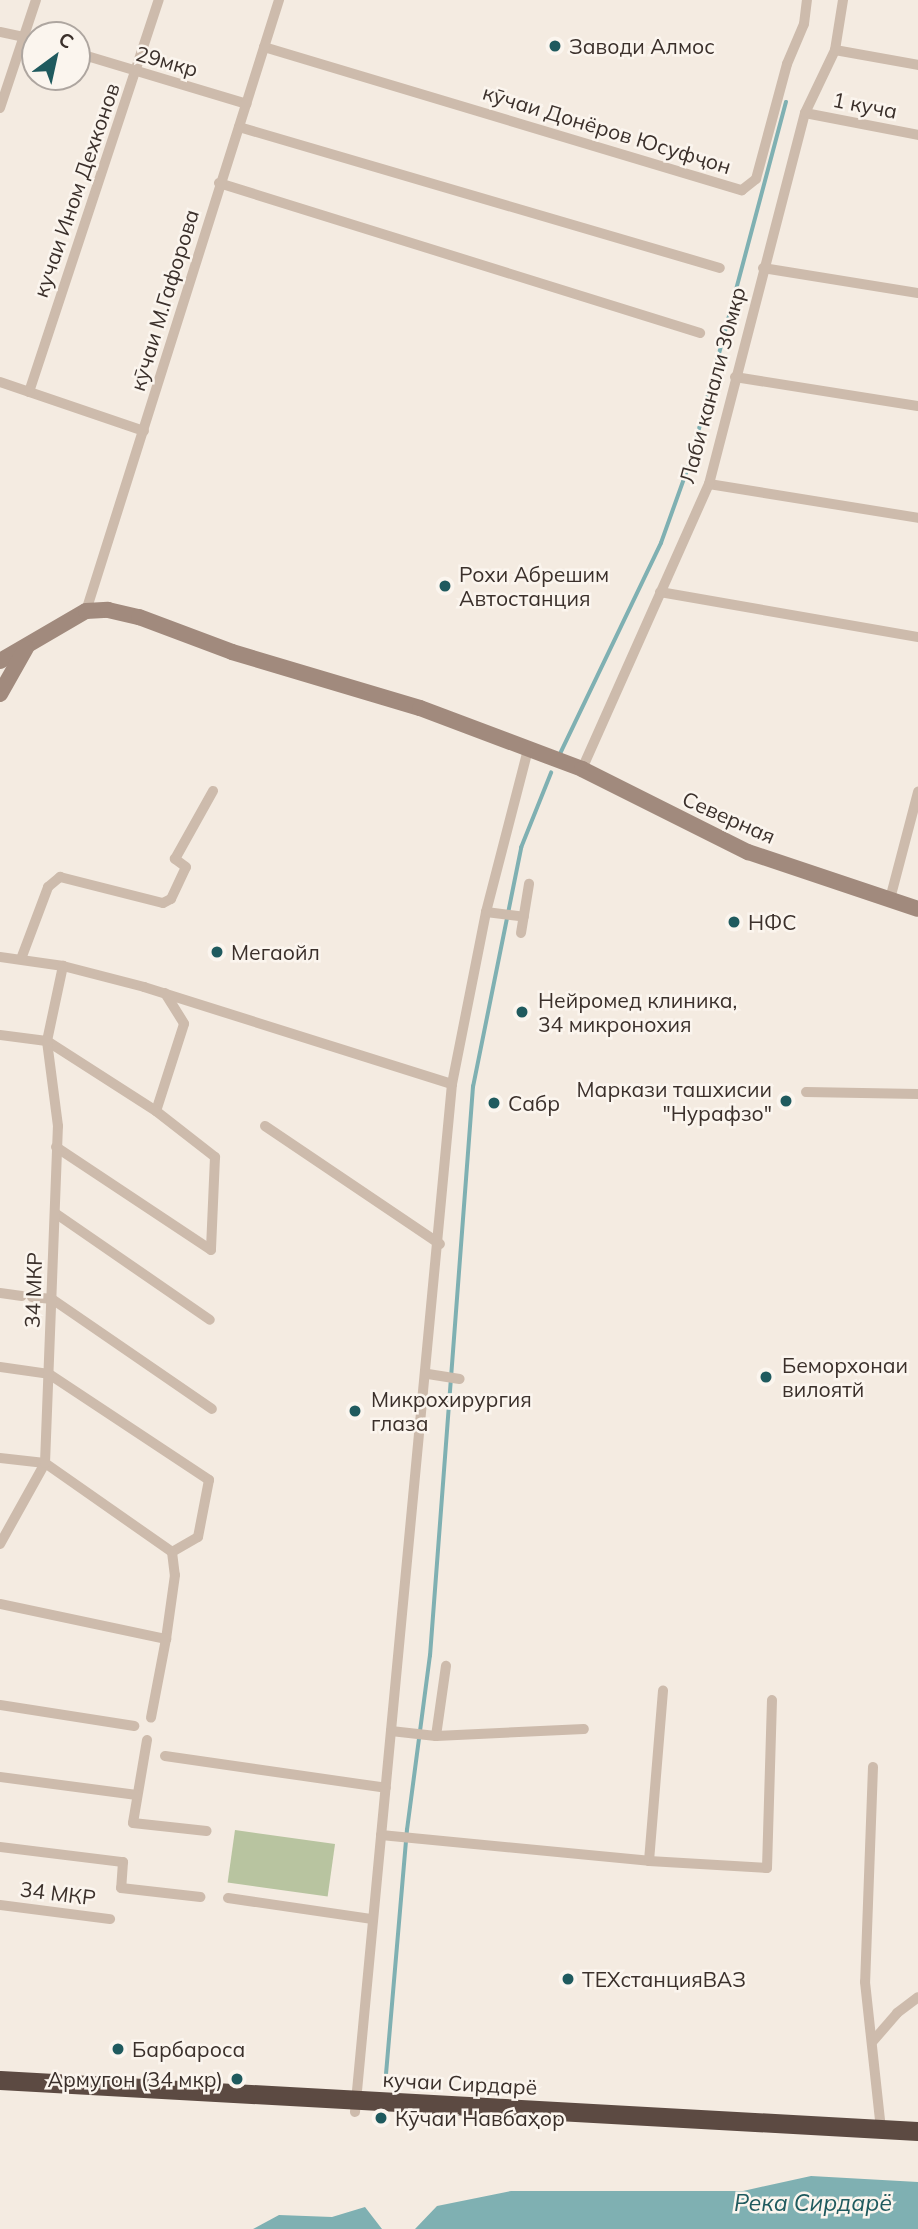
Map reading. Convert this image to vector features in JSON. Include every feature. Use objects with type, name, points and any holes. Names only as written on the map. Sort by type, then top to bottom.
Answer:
[{"type":"highway","name":"кучаи Сирдарё","points":[[0,2080],[355,2106]]},
{"type":"highway","points":[[0,2090],[881,2134],[918,2140]]},
{"type":"highway","points":[[881,2134],[918,2131]]},
{"type":"main road","name":"Северная","points":[[86,611],[108,610],[139,617],[232,652],[420,708],[582,769],[748,852],[918,909]]},
{"type":"main road","points":[[0,661],[86,611]]},
{"type":"main road","points":[[0,648],[26,648]]},
{"type":"main road","points":[[0,694],[26,648]]},
{"type":"street","points":[[29,21],[36,0]]},
{"type":"street","name":"кучаи Ином Дехконов","points":[[29,392],[159,0]]},
{"type":"street","name":"кӯчаи М.Гафорова","points":[[86,611],[279,0]]},
{"type":"street","name":"кӯчаи Донёров Юсуфҷон","points":[[264,47],[742,190],[756,179],[787,64],[804,24],[807,0]]},
{"type":"street","name":"Лаби канали 30мкр","points":[[582,769],[709,484],[805,113],[835,50],[844,0]]},
{"type":"street","points":[[0,32],[21,36]]},
{"type":"street","points":[[0,108],[21,46]]},
{"type":"street","points":[[835,50],[918,65]]},
{"type":"street","name":"29мкр","points":[[91,58],[247,104]]},
{"type":"street","name":"1 куча","points":[[805,113],[918,135]]},
{"type":"street","points":[[239,127],[720,268]]},
{"type":"street","points":[[219,183],[701,333]]},
{"type":"street","points":[[763,268],[918,293]]},
{"type":"street","points":[[735,377],[918,406]]},
{"type":"street","points":[[0,382],[144,430]]},
{"type":"street","points":[[709,484],[918,518]]},
{"type":"street","points":[[660,592],[918,637]]},
{"type":"street","points":[[355,2106],[428,1374],[452,1084],[486,912],[528,750]]},
{"type":"street","points":[[21,959],[48,887],[60,877],[163,903],[171,899],[186,867],[175,859],[213,791]]},
{"type":"street","points":[[890,899],[918,792]]},
{"type":"street","points":[[513,916],[529,884]]},
{"type":"street","points":[[486,912],[513,916]]},
{"type":"street","points":[[513,916],[521,933]]},
{"type":"street","points":[[0,957],[63,966],[165,993],[452,1084]]},
{"type":"street","name":"34 МКР","points":[[45,1463],[58,1126],[47,1041],[63,966]]},
{"type":"street","points":[[156,1111],[184,1024],[165,993]]},
{"type":"street","points":[[0,1035],[47,1041],[156,1111],[215,1157],[212,1250],[56,1147]]},
{"type":"street","points":[[806,1091],[918,1094]]},
{"type":"street","points":[[265,1126],[440,1244]]},
{"type":"street","points":[[55,1213],[210,1320]]},
{"type":"street","points":[[0,1293],[52,1299],[212,1409]]},
{"type":"street","points":[[0,1367],[49,1374],[209,1480],[198,1537],[172,1552]]},
{"type":"street","points":[[428,1374],[460,1379]]},
{"type":"street","points":[[0,1458],[45,1463],[172,1552],[175,1575],[151,1718]]},
{"type":"street","points":[[0,1544],[45,1463]]},
{"type":"street","points":[[0,1604],[166,1639]]},
{"type":"street","points":[[436,1736],[446,1665]]},
{"type":"street","points":[[649,1861],[663,1691]]},
{"type":"street","points":[[381,1835],[649,1861],[767,1868],[772,1700]]},
{"type":"street","points":[[0,1705],[134,1726]]},
{"type":"street","points":[[391,1731],[436,1736],[584,1729]]},
{"type":"street","points":[[147,1740],[133,1823],[207,1831]]},
{"type":"street","points":[[165,1756],[386,1788]]},
{"type":"street","points":[[873,1767],[865,1982],[881,2134]]},
{"type":"street","points":[[0,1777],[137,1795]]},
{"type":"street","name":"34 МКР","points":[[0,1847],[123,1862],[121,1888],[200,1897]]},
{"type":"street","points":[[228,1898],[372,1920]]},
{"type":"street","name":"34 МКР","points":[[0,1905],[110,1919]]},
{"type":"street","points":[[873,2040],[897,2013],[918,1997]]},
{"type":"green space","points":[[235,1830],[335,1844],[328,1897],[228,1882]]},
{"type":"water","name":"Река Сирдарё","points":[[811,2176],[918,2182],[918,2229],[415,2229],[437,2206],[511,2191],[743,2191]]},
{"type":"water","points":[[365,2207],[382,2229],[253,2229],[279,2215],[332,2217]]},
{"type":"waterway","points":[[559,756],[661,543],[691,459],[786,102]]},
{"type":"waterway","points":[[385,2086],[407,1830],[430,1656],[473,1087],[521,848],[551,773]]},
{"type":"place","name":"Заводи Алмос","points":[[555,46]]},
{"type":"place","name":"Рохи Абрешим Автостанция","points":[[445,586]]},
{"type":"place","name":"НФС","points":[[734,922]]},
{"type":"place","name":"Мегаойл","points":[[217,952]]},
{"type":"place","name":"Нейромед клиника, 34 микронохия","points":[[522,1012]]},
{"type":"place","name":"Маркази ташхисии \"Нурафзо\"","points":[[786,1101]]},
{"type":"place","name":"Сабр","points":[[494,1103]]},
{"type":"place","name":"Беморхонаи вилоятй","points":[[766,1377]]},
{"type":"place","name":"Микрохирургия глаза","points":[[355,1411]]},
{"type":"place","name":"ТЕХстанцияВАЗ","points":[[568,1979]]},
{"type":"place","name":"Барбароса","points":[[118,2049]]},
{"type":"place","name":"Армугон (34 мкр)","points":[[237,2079]]},
{"type":"place","name":"Кӯчаи Навбаҳор","points":[[381,2118]]}]
